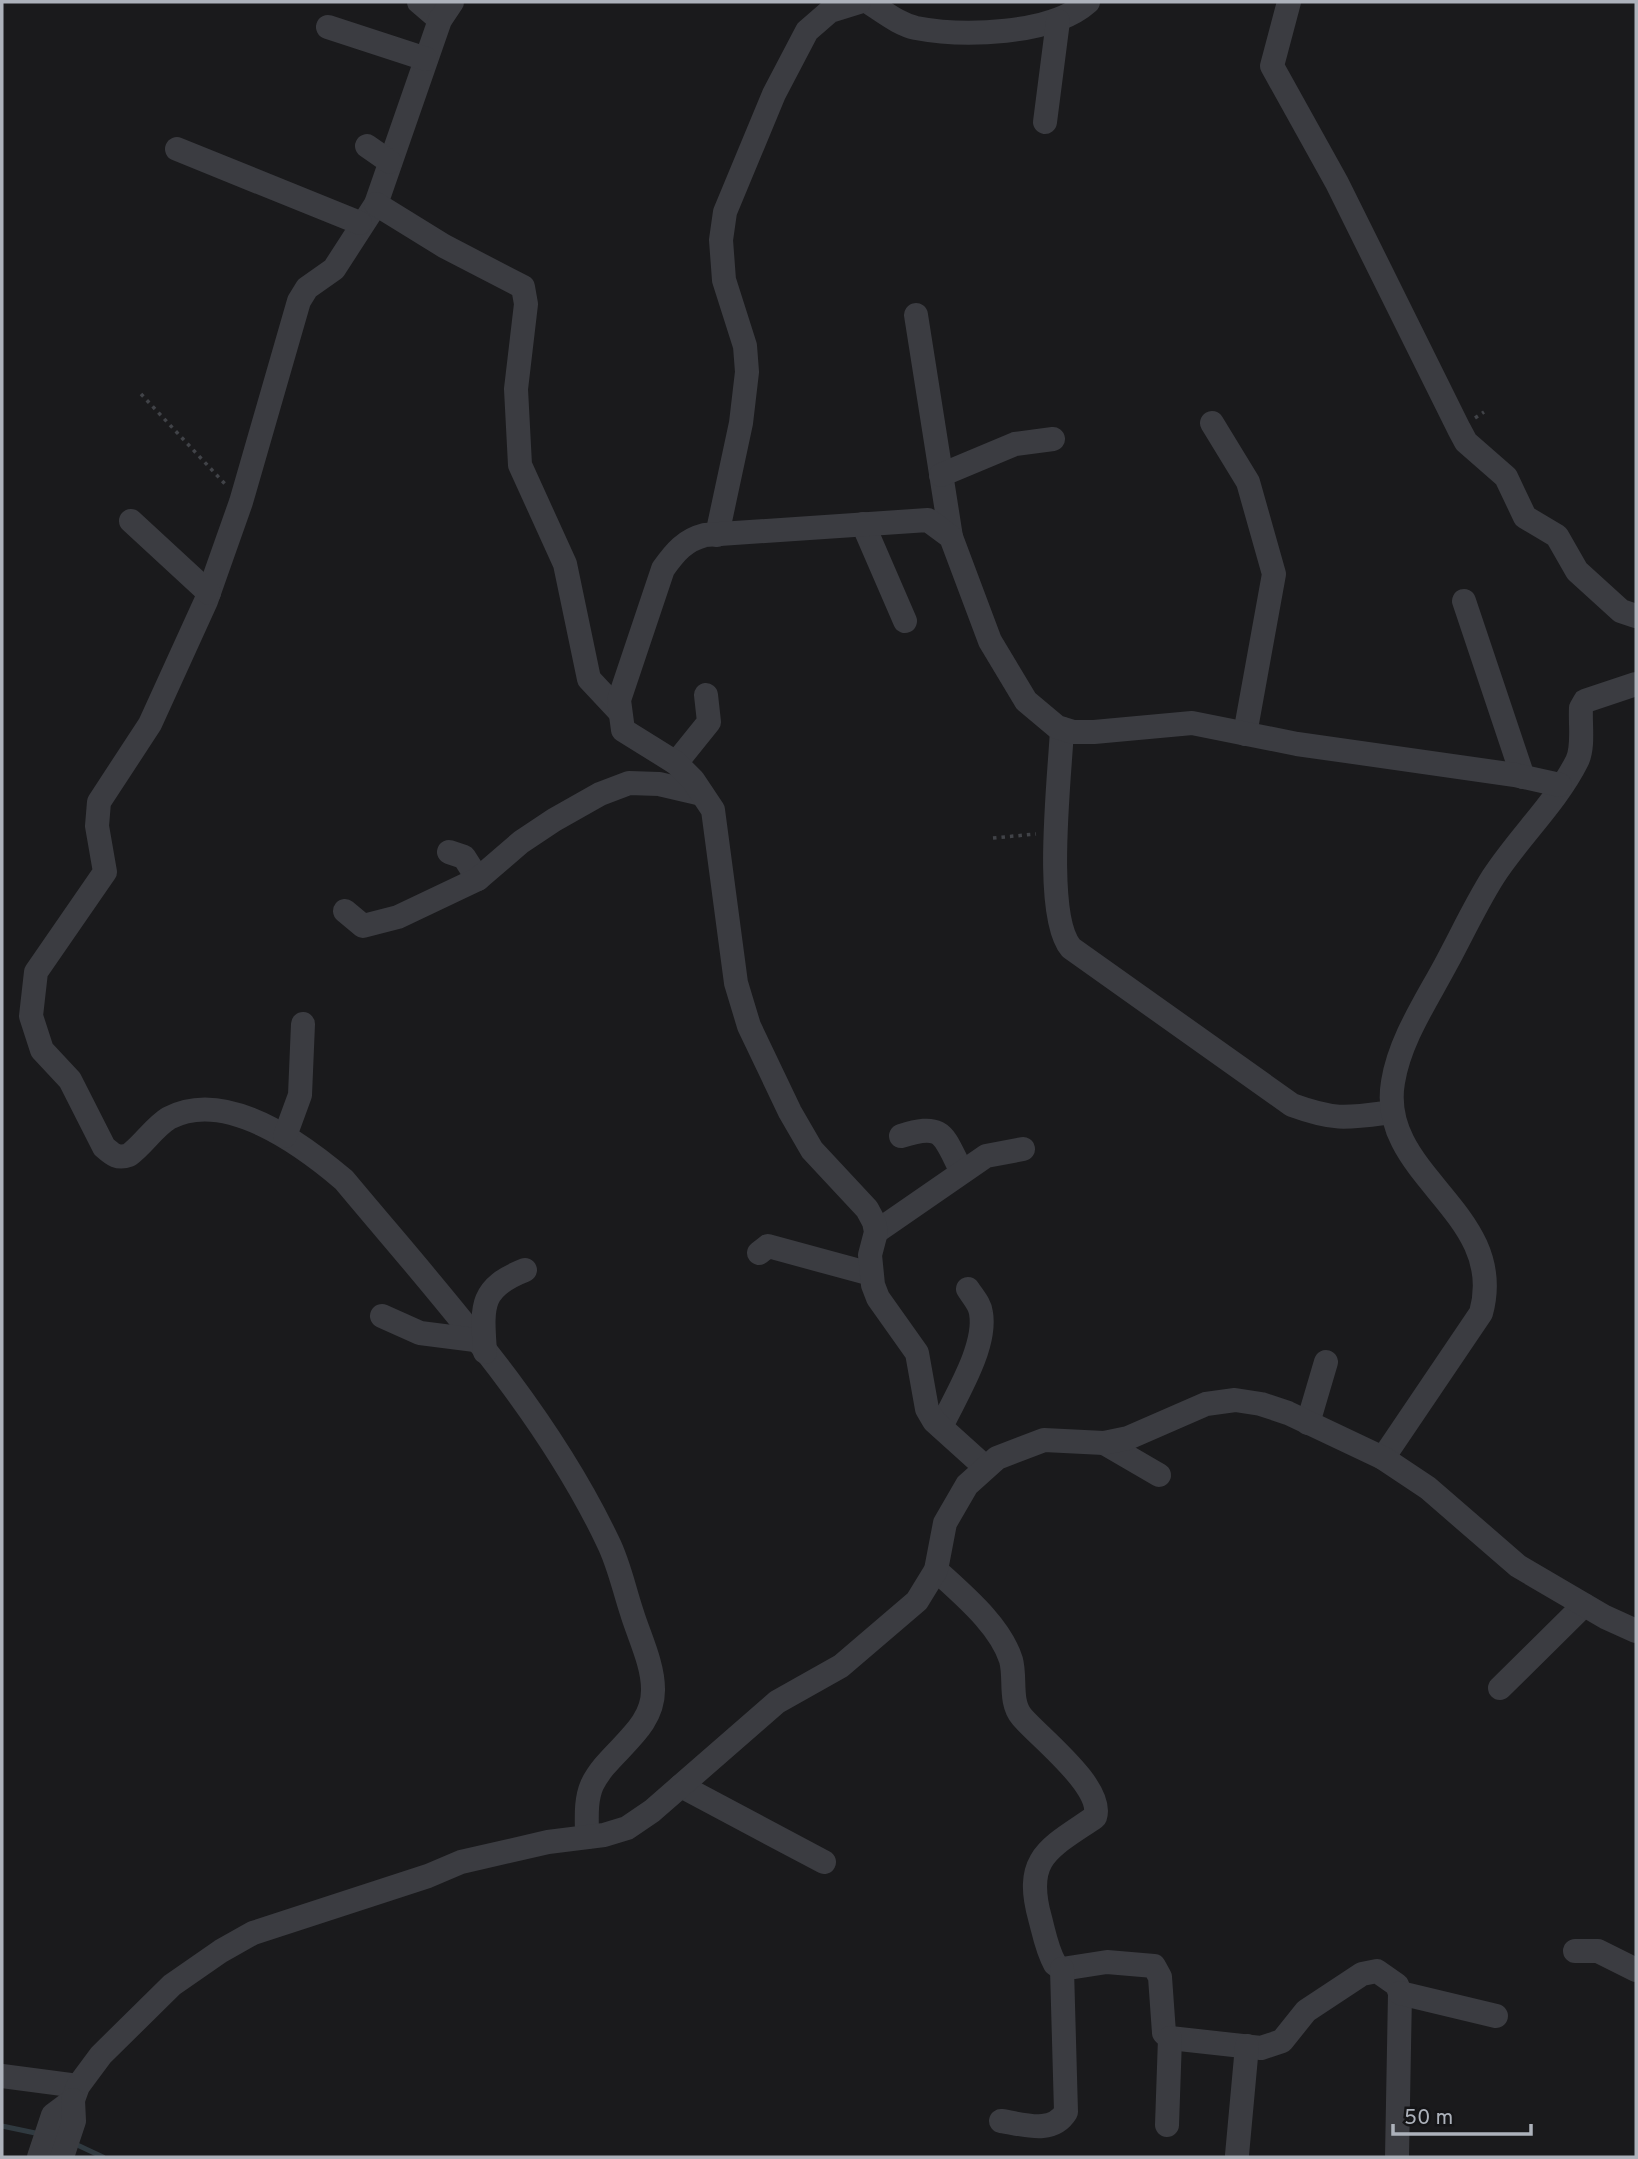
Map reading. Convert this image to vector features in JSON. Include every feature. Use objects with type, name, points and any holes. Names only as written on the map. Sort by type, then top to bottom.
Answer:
[{"type":"street","points":[[419,2],[446,11],[426,59],[376,204],[360,223],[334,269],[307,288],[299,301],[241,502],[209,593],[150,724],[99,802],[97,826],[105,872],[36,972],[31,1016],[42,1050],[70,1080],[104,1147],[111,1154],[121,1158],[130,1155],[168,1119],[202,1111],[223,1112],[261,1124],[285,1136],[344,1180],[515,1390],[569,1471],[599,1525],[618,1568],[653,1679],[652,1703],[646,1716],[633,1737],[593,1782],[588,1800],[587,1837]]},
{"type":"street","points":[[717,535],[741,423],[747,372],[745,345],[724,281],[721,240],[724,212],[774,94],[807,31],[830,11],[859,2]]},
{"type":"street","points":[[868,2],[900,23],[916,27],[991,31],[1058,21],[1088,2]]},
{"type":"street","points":[[1289,2],[1272,66],[1336,183],[1466,442],[1506,477],[1525,517],[1557,536],[1577,571],[1621,611],[1636,617]]},
{"type":"street","points":[[1045,122],[1058,21]]},
{"type":"street","points":[[328,27],[426,59]]},
{"type":"street","points":[[367,146],[390,162]]},
{"type":"street","points":[[177,149],[360,223]]},
{"type":"street","points":[[376,204],[444,246],[523,287],[526,304],[505,379],[523,476],[565,564],[589,679],[618,710],[623,730],[676,763],[713,810],[736,982],[749,1026],[790,1112],[812,1150],[867,1209],[876,1232],[870,1255],[871,1274],[878,1298],[917,1353],[927,1409],[940,1427],[985,1467]]},
{"type":"street","points":[[916,315],[951,537],[990,641],[1026,701],[1040,716],[1062,729],[1094,732],[1192,723],[1297,744],[1524,777],[1560,785]]},
{"type":"street","points":[[1212,423],[1248,482],[1274,574],[1245,734]]},
{"type":"street","points":[[941,475],[1015,444],[1053,439]]},
{"type":"street","points":[[618,710],[663,569],[692,539],[929,520],[951,537]]},
{"type":"street","points":[[131,521],[209,593]]},
{"type":"street","points":[[863,524],[905,621]]},
{"type":"street","points":[[1464,601],[1524,777]]},
{"type":"street","points":[[1383,1458],[1480,1313],[1486,1294],[1487,1275],[1481,1253],[1451,1203],[1407,1151],[1392,1112],[1392,1084],[1405,1041],[1493,878],[1578,760],[1581,708],[1585,701],[1636,684]]},
{"type":"street","points":[[676,763],[709,722],[706,695]]},
{"type":"street","points":[[1062,729],[1055,883],[1064,941],[1078,956],[1292,1105],[1325,1117],[1347,1118],[1392,1112]]},
{"type":"street","points":[[345,911],[363,926],[372,926],[478,879],[521,842],[554,820],[600,794],[629,783],[659,783],[702,794]]},
{"type":"street","points":[[449,852],[464,856],[478,879]]},
{"type":"street","points":[[285,1136],[300,1095],[303,1024]]},
{"type":"street","points":[[901,1136],[926,1128],[935,1130],[944,1138],[962,1172]]},
{"type":"street","points":[[876,1232],[986,1156],[1023,1149]]},
{"type":"street","points":[[759,1253],[768,1247],[779,1247],[813,1260],[871,1274]]},
{"type":"street","points":[[480,1346],[483,1313],[492,1287],[525,1270]]},
{"type":"street","points":[[940,1427],[974,1359],[980,1331],[982,1315],[968,1289]]},
{"type":"street","points":[[382,1316],[420,1334],[480,1346]]},
{"type":"street","points":[[1308,1423],[1326,1362]]},
{"type":"street","points":[[52,2146],[53,2115],[76,2093],[101,2055],[172,1985],[253,1933],[483,1856],[627,1828],[681,1786],[777,1702],[841,1666],[917,1601],[936,1570],[945,1523],[967,1485],[997,1458],[1044,1440],[1104,1443],[1128,1438],[1206,1404],[1235,1400],[1261,1404],[1383,1458],[1429,1488],[1504,1555],[1584,1605],[1636,1631]]},
{"type":"street","points":[[1104,1443],[1159,1475]]},
{"type":"street","points":[[936,1570],[965,1597],[1002,1641],[1011,1660],[1018,1713],[1066,1759],[1094,1801],[1095,1817],[1052,1845],[1034,1875],[1036,1904],[1051,1958],[1062,1969],[1066,2112],[1056,2123],[1042,2127],[1001,2121]]},
{"type":"street","points":[[1500,1688],[1584,1605]]},
{"type":"street","points":[[681,1786],[824,1862]]},
{"type":"street","points":[[1575,1951],[1598,1951],[1636,1970]]},
{"type":"street","points":[[1062,1969],[1107,1962],[1154,1966],[1160,1977],[1162,2026],[1164,2033],[1170,2038],[1261,2048],[1282,2041],[1306,2011],[1369,1971],[1388,1976],[1397,1985],[1400,1993],[1396,2157]]},
{"type":"street","points":[[1400,1993],[1496,2016]]},
{"type":"street","points":[[1167,2124],[1170,2038]]},
{"type":"street","points":[[1237,2155],[1248,2046]]},
{"type":"street","points":[[2,2076],[76,2093]]},
{"type":"path","points":[[141,394],[241,502]]},
{"type":"path","points":[[993,838],[1057,832]]},
{"type":"waterway","points":[[2,2126],[40,2134]]},
{"type":"waterway","points":[[73,2143],[103,2157]]}]
